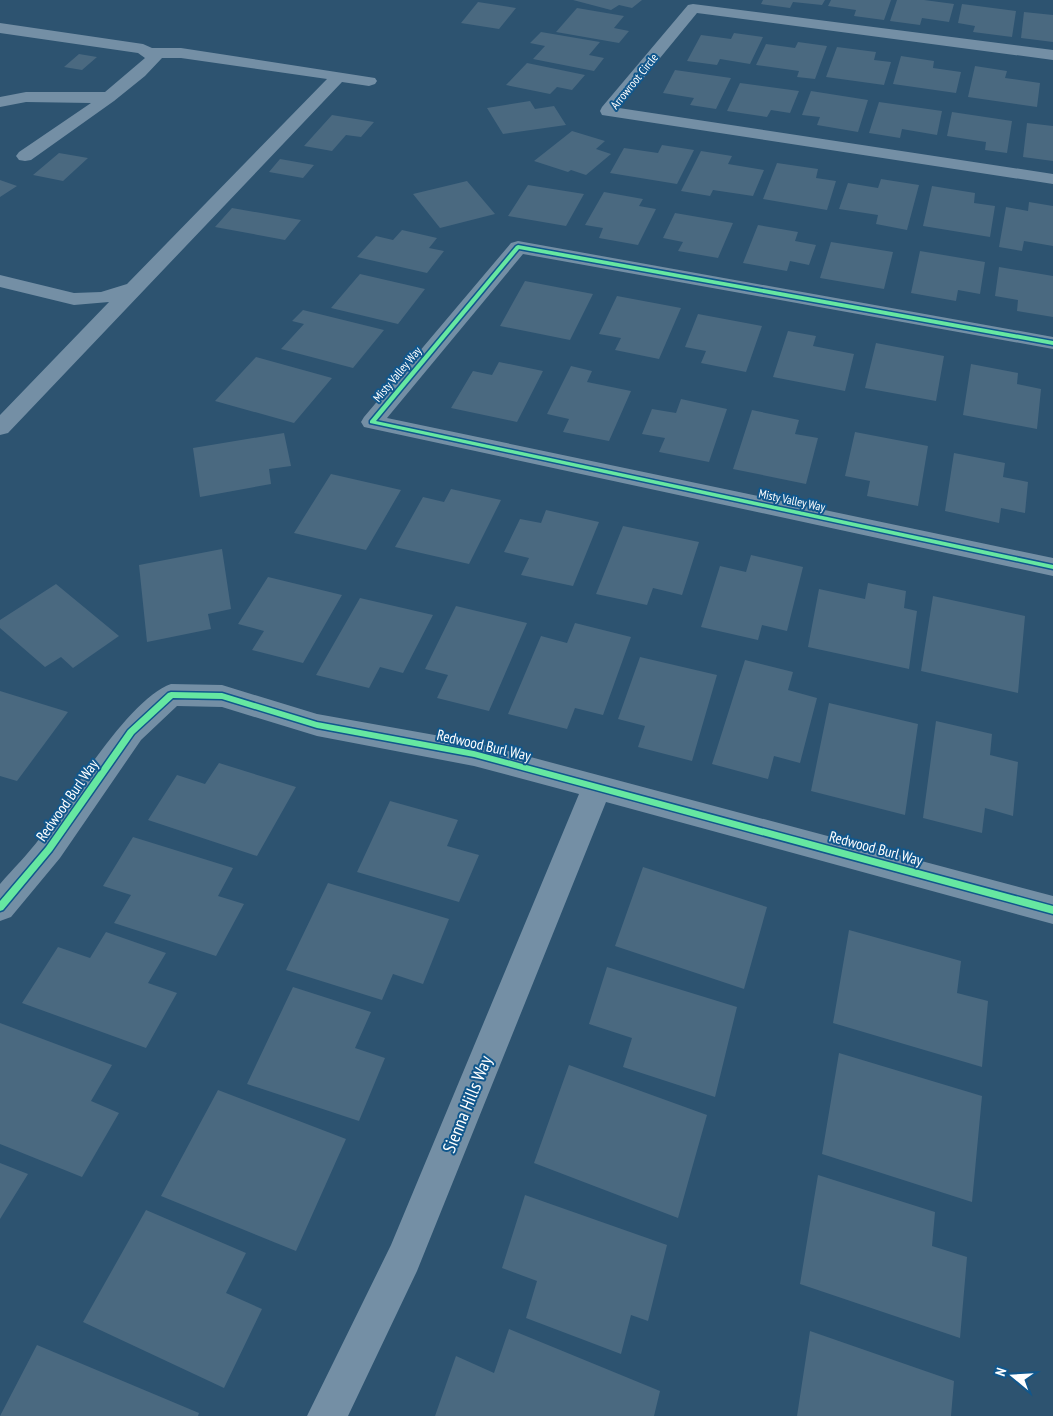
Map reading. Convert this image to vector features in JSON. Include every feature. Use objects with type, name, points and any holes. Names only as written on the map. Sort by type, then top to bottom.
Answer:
[{"type":"street","name":"Arrowroot Circle","points":[[1053,55],[693,8],[608,111],[1053,179]]},
{"type":"street","points":[[0,28],[143,49],[154,58],[137,76],[25,156]]},
{"type":"street","points":[[148,53],[181,53],[369,80]]},
{"type":"street","points":[[0,428],[339,76]]},
{"type":"street","points":[[0,102],[28,97],[87,99],[109,97]]},
{"type":"street","name":"Misty Valley Way","points":[[1053,343],[518,247],[372,422],[1053,568]]},
{"type":"street","points":[[0,281],[74,299],[103,298],[136,287]]},
{"type":"street","name":"Redwood Burl Way","points":[[0,907],[49,849],[131,732],[171,695],[222,696],[317,725],[474,754],[1053,910]]},
{"type":"street","name":"Sienna Hills Way","points":[[327,1416],[404,1258],[597,787]]},
{"type":"building","points":[[573,0],[642,0],[632,8],[619,5],[611,10]]},
{"type":"building","points":[[763,0],[825,0],[822,5],[793,2],[790,8],[761,4]]},
{"type":"building","points":[[831,0],[891,0],[884,20],[854,16],[856,10],[828,6]]},
{"type":"building","points":[[897,0],[924,0],[954,4],[949,22],[922,18],[920,25],[890,21]]},
{"type":"building","points":[[478,2],[516,8],[499,29],[461,23]]},
{"type":"building","points":[[962,4],[1016,11],[1012,37],[973,32],[975,26],[958,23]]},
{"type":"building","points":[[577,8],[624,16],[614,28],[629,31],[619,43],[556,32]]},
{"type":"building","points":[[1024,12],[1053,15],[1053,42],[1021,38]]},
{"type":"building","points":[[541,32],[600,42],[589,55],[604,58],[594,71],[533,59],[545,46],[530,43]]},
{"type":"building","points":[[734,33],[763,37],[750,64],[720,59],[717,65],[687,61],[701,35],[731,39]]},
{"type":"building","points":[[798,42],[827,46],[815,79],[797,77],[799,71],[756,65],[766,44],[795,48]]},
{"type":"building","points":[[837,47],[876,52],[874,60],[891,62],[884,85],[826,77]]},
{"type":"building","points":[[79,54],[97,57],[82,70],[64,67]]},
{"type":"building","points":[[901,56],[934,61],[933,68],[961,72],[956,93],[893,84]]},
{"type":"building","points":[[527,63],[585,75],[572,90],[557,87],[550,94],[506,85]]},
{"type":"building","points":[[975,66],[1007,71],[1005,78],[1040,83],[1037,107],[968,97]]},
{"type":"building","points":[[675,70],[731,78],[716,109],[690,105],[694,98],[663,93]]},
{"type":"building","points":[[740,83],[799,91],[790,113],[771,110],[767,117],[727,111]]},
{"type":"building","points":[[811,91],[868,100],[858,132],[817,125],[820,117],[802,115]]},
{"type":"building","points":[[530,101],[535,109],[554,106],[566,125],[503,134],[487,108]]},
{"type":"building","points":[[879,102],[942,111],[937,135],[902,129],[900,138],[869,133]]},
{"type":"building","points":[[952,112],[1012,121],[1007,153],[985,150],[986,142],[947,136]]},
{"type":"building","points":[[332,115],[374,122],[361,137],[346,135],[332,151],[304,146]]},
{"type":"building","points":[[1027,123],[1053,126],[1053,161],[1023,157]]},
{"type":"building","points":[[572,131],[605,141],[596,149],[611,154],[586,175],[571,170],[568,172],[534,161]]},
{"type":"building","points":[[662,145],[694,150],[677,184],[610,173],[624,148],[658,153]]},
{"type":"building","points":[[701,151],[732,156],[728,164],[764,170],[753,196],[713,190],[710,196],[681,191]]},
{"type":"building","points":[[59,153],[88,158],[63,181],[33,175]]},
{"type":"building","points":[[280,159],[314,165],[303,178],[269,172]]},
{"type":"building","points":[[777,163],[818,169],[816,178],[836,181],[827,210],[763,199]]},
{"type":"building","points":[[881,179],[919,185],[907,230],[876,224],[878,215],[839,209],[848,183],[878,188]]},
{"type":"building","points":[[0,180],[17,186],[0,197]]},
{"type":"building","points":[[467,181],[495,214],[440,228],[413,194]]},
{"type":"building","points":[[528,185],[584,194],[566,226],[508,216]]},
{"type":"building","points":[[932,186],[975,193],[974,203],[995,206],[990,237],[923,226]]},
{"type":"building","points":[[604,192],[643,199],[639,206],[656,209],[638,245],[599,238],[603,228],[585,225]]},
{"type":"building","points":[[1029,202],[1053,206],[1053,246],[1024,241],[1022,251],[999,247],[1006,207],[1028,211]]},
{"type":"building","points":[[232,208],[301,220],[285,240],[215,227]]},
{"type":"building","points":[[675,213],[733,223],[718,258],[678,251],[683,242],[663,238]]},
{"type":"building","points":[[758,225],[798,232],[795,241],[816,245],[809,265],[790,261],[787,271],[743,263]]},
{"type":"building","points":[[402,230],[437,238],[429,248],[444,251],[427,273],[357,257],[376,236],[393,240]]},
{"type":"building","points":[[831,242],[893,252],[884,289],[820,278]]},
{"type":"building","points":[[920,251],[985,262],[980,294],[958,290],[956,301],[911,293]]},
{"type":"building","points":[[999,267],[1053,276],[1053,317],[1017,311],[1018,300],[995,296]]},
{"type":"building","points":[[360,274],[425,289],[398,324],[331,308]]},
{"type":"building","points":[[525,281],[593,294],[570,340],[500,326]]},
{"type":"building","points":[[617,296],[681,308],[659,359],[615,350],[621,338],[599,334]]},
{"type":"building","points":[[303,310],[384,330],[353,368],[281,349],[304,324],[292,321]]},
{"type":"building","points":[[698,314],[762,326],[746,372],[701,363],[706,351],[685,347]]},
{"type":"building","points":[[788,331],[816,336],[813,346],[854,354],[845,391],[773,377]]},
{"type":"building","points":[[876,343],[944,356],[936,401],[865,388]]},
{"type":"building","points":[[256,357],[332,378],[294,423],[215,401]]},
{"type":"building","points":[[499,362],[543,371],[517,422],[451,408],[473,371],[492,375]]},
{"type":"building","points":[[971,364],[1018,373],[1017,384],[1041,389],[1037,429],[963,415]]},
{"type":"building","points":[[571,366],[592,371],[587,382],[631,391],[609,441],[563,432],[569,419],[547,414]]},
{"type":"building","points":[[681,399],[727,409],[709,462],[659,452],[665,438],[642,434],[652,409],[676,413]]},
{"type":"building","points":[[752,410],[799,420],[795,434],[818,438],[806,484],[733,469]]},
{"type":"building","points":[[855,432],[928,446],[918,506],[867,496],[870,481],[845,476]]},
{"type":"building","points":[[284,433],[291,466],[269,469],[271,484],[200,497],[193,448]]},
{"type":"building","points":[[954,453],[1005,463],[1003,477],[1028,482],[1025,513],[1001,508],[999,523],[945,511]]},
{"type":"building","points":[[331,474],[401,490],[366,550],[294,533]]},
{"type":"building","points":[[451,489],[501,500],[469,564],[395,547],[423,497],[444,502]]},
{"type":"building","points":[[546,510],[599,522],[573,586],[521,575],[529,558],[504,552],[520,519],[541,523]]},
{"type":"building","points":[[623,526],[699,542],[682,595],[653,588],[647,605],[596,594]]},
{"type":"building","points":[[222,549],[231,609],[208,614],[211,629],[147,642],[139,565]]},
{"type":"building","points":[[751,555],[803,567],[787,631],[762,625],[758,640],[701,627],[720,566],[746,572]]},
{"type":"building","points":[[268,577],[342,595],[303,663],[252,650],[264,631],[238,624]]},
{"type":"building","points":[[868,583],[906,591],[904,608],[917,611],[909,669],[808,647],[819,589],[865,599]]},
{"type":"building","points":[[56,584],[119,636],[73,668],[61,657],[45,667],[0,628],[0,620]]},
{"type":"building","points":[[933,596],[1025,616],[1018,693],[921,671]]},
{"type":"building","points":[[360,598],[433,615],[403,673],[380,667],[369,688],[316,675]]},
{"type":"building","points":[[456,606],[527,623],[489,711],[437,698],[448,675],[425,669]]},
{"type":"building","points":[[575,623],[631,637],[603,715],[575,708],[567,729],[508,714],[541,636],[567,643]]},
{"type":"building","points":[[640,657],[717,675],[692,761],[638,747],[645,726],[618,719]]},
{"type":"building","points":[[745,660],[793,672],[788,690],[817,698],[800,763],[774,756],[768,779],[712,764]]},
{"type":"building","points":[[0,691],[68,712],[17,781],[0,776]]},
{"type":"building","points":[[829,703],[918,724],[905,815],[811,791]]},
{"type":"building","points":[[936,721],[992,734],[990,755],[1018,762],[1013,816],[985,808],[982,833],[923,818]]},
{"type":"building","points":[[219,763],[296,787],[257,856],[148,820],[177,775],[205,784]]},
{"type":"building","points":[[390,801],[458,820],[447,846],[479,855],[459,902],[357,872]]},
{"type":"building","points":[[133,837],[233,868],[218,896],[244,904],[216,956],[114,923],[131,895],[103,886]]},
{"type":"building","points":[[643,867],[767,907],[744,989],[615,946]]},
{"type":"building","points":[[328,883],[449,919],[423,984],[393,974],[382,1000],[286,970]]},
{"type":"building","points":[[849,930],[961,961],[957,993],[988,1001],[982,1067],[833,1023]]},
{"type":"building","points":[[106,932],[166,953],[148,983],[177,993],[146,1048],[22,1003],[58,947],[90,958]]},
{"type":"building","points":[[607,967],[737,1007],[715,1097],[623,1067],[632,1038],[589,1024]]},
{"type":"building","points":[[293,987],[371,1012],[355,1048],[385,1058],[359,1121],[247,1084]]},
{"type":"building","points":[[0,1023],[112,1065],[91,1101],[119,1113],[82,1177],[0,1144]]},
{"type":"building","points":[[839,1053],[982,1096],[972,1202],[822,1154]]},
{"type":"building","points":[[569,1065],[707,1115],[678,1218],[534,1163]]},
{"type":"building","points":[[218,1090],[346,1139],[296,1251],[161,1196]]},
{"type":"building","points":[[0,1163],[28,1174],[0,1219]]},
{"type":"building","points":[[818,1175],[935,1212],[932,1246],[967,1257],[960,1338],[800,1284]]},
{"type":"building","points":[[525,1195],[667,1245],[648,1321],[631,1315],[621,1354],[526,1318],[537,1281],[502,1268]]},
{"type":"building","points":[[146,1210],[246,1253],[226,1293],[262,1309],[224,1388],[83,1322]]},
{"type":"building","points":[[509,1329],[660,1391],[654,1416],[435,1416],[456,1356],[494,1373]]},
{"type":"building","points":[[810,1331],[954,1381],[951,1416],[797,1416]]},
{"type":"building","points":[[37,1345],[199,1413],[198,1416],[0,1416]]},
{"type":"cycle path","points":[[1053,343],[518,247],[372,422],[1053,567]]},
{"type":"cycle path","points":[[0,907],[49,849],[131,732],[171,695],[222,696],[317,725],[474,754],[1053,910]]}]
